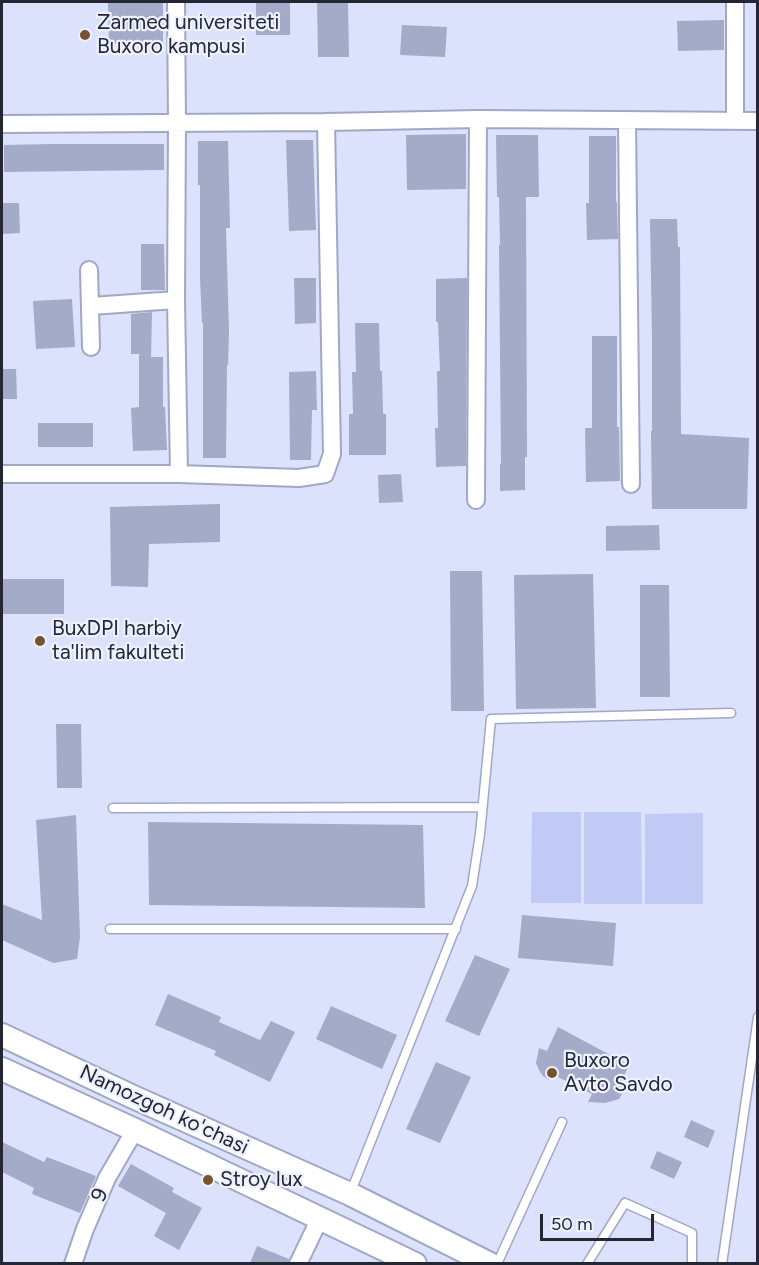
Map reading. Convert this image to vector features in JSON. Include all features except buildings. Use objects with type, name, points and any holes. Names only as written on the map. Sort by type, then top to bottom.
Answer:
[{"type":"main road","name":"Namozgoh ko'chasi","points":[[2,1035],[131,1096],[350,1194],[490,1263]]},
{"type":"main road","name":"Namozgoh ko'chasi","points":[[2,1069],[415,1263]]},
{"type":"street","points":[[176,2],[176,300],[179,474]]},
{"type":"street","points":[[735,2],[735,120]]},
{"type":"street","points":[[2,124],[478,119],[758,121]]},
{"type":"street","points":[[476,500],[478,119]]},
{"type":"street","points":[[627,121],[631,484]]},
{"type":"street","points":[[2,474],[179,474],[299,478],[325,474],[332,454],[326,122]]},
{"type":"street","points":[[89,270],[91,347]]},
{"type":"street","points":[[91,306],[176,300]]},
{"type":"street","name":"9","points":[[73,1263],[107,1178],[135,1130]]},
{"type":"street","points":[[298,1263],[320,1218]]},
{"type":"lane","points":[[350,1194],[472,886],[491,719],[731,713]]},
{"type":"lane","points":[[113,808],[482,807]]},
{"type":"lane","points":[[110,929],[456,929]]},
{"type":"lane","points":[[722,1263],[758,1017]]},
{"type":"lane","points":[[497,1263],[562,1122]]},
{"type":"lane","points":[[587,1263],[625,1203],[692,1233],[692,1263]]},
{"type":"shaded area","points":[[532,812],[581,812],[581,903],[531,903]]},
{"type":"shaded area","points":[[584,812],[641,812],[642,904],[584,904]]},
{"type":"shaded area","points":[[703,813],[703,904],[645,904],[645,814]]},
{"type":"place","name":"Zarmed universiteti Buxoro kampusi","points":[[85,35]]},
{"type":"place","name":"BuxDPI harbiy ta'lim fakulteti","points":[[40,641]]},
{"type":"place","name":"Buxoro Avto Savdo","points":[[552,1073]]},
{"type":"place","name":"Stroy lux","points":[[208,1180]]}]
